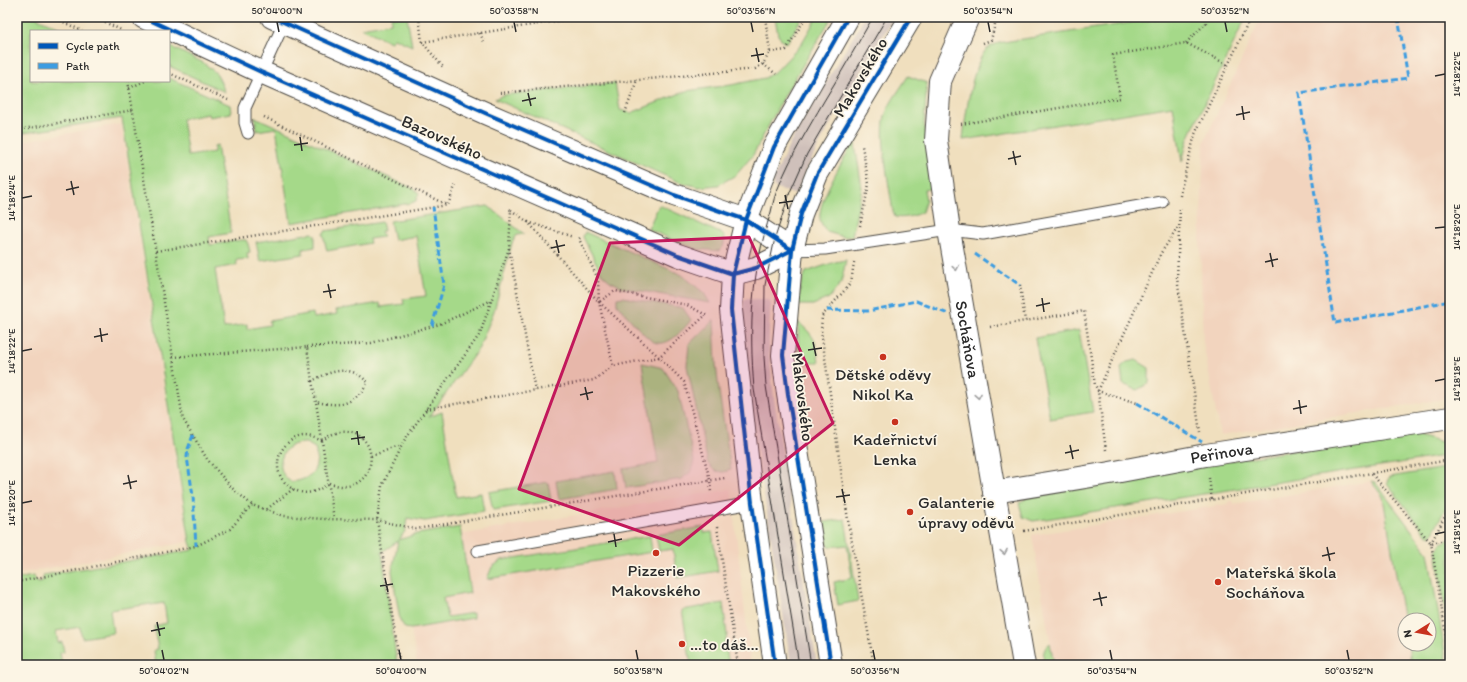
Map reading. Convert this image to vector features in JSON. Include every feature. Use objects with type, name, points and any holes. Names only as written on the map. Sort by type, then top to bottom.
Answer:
[{"type":"street","name":"Bazovského","points":[[143,17],[261,72],[678,255],[733,274]]},
{"type":"street","points":[[775,665],[752,503],[731,310],[733,274],[746,220],[774,147],[848,17]]},
{"type":"street","name":"Makovského","points":[[831,665],[783,355],[792,250],[801,214],[817,174],[911,17]]},
{"type":"street","name":"Socháňova","points":[[968,17],[940,81],[936,140],[949,230],[1024,665]]},
{"type":"street","points":[[278,20],[674,195],[746,220],[792,250]]},
{"type":"street","points":[[733,274],[756,268],[792,250]]},
{"type":"street","name":"Peřinova","points":[[994,492],[1110,473],[1206,455],[1450,418]]},
{"type":"lane","points":[[248,133],[245,123],[245,108],[261,72],[278,20]]},
{"type":"lane","points":[[792,250],[825,249],[949,230],[983,234],[1162,202]]},
{"type":"lane","points":[[478,550],[752,503]]},
{"type":"path","points":[[53,17],[80,30]]},
{"type":"path","points":[[94,17],[121,30]]},
{"type":"path","points":[[419,17],[422,42],[583,17]]},
{"type":"path","points":[[770,52],[786,50],[806,17]]},
{"type":"path","points":[[957,124],[1120,98],[1113,55],[1186,43],[1206,23],[1204,17]]},
{"type":"path","points":[[1180,197],[1195,134],[1251,17]]},
{"type":"path","points":[[480,33],[484,42]]},
{"type":"path","points":[[1186,43],[1228,65]]},
{"type":"path","points":[[763,64],[776,74]]},
{"type":"path","points":[[170,73],[230,101]]},
{"type":"path","points":[[625,113],[636,80]]},
{"type":"path","points":[[128,82],[183,419],[207,459],[232,488],[252,504],[284,516],[377,520],[416,530],[749,474]]},
{"type":"path","points":[[129,88],[143,82]]},
{"type":"path","points":[[17,130],[133,110]]},
{"type":"path","points":[[263,116],[448,205]]},
{"type":"path","points":[[861,143],[869,184]]},
{"type":"path","points":[[456,185],[463,188]]},
{"type":"path","points":[[1180,204],[1177,278],[1202,442],[1206,455]]},
{"type":"path","points":[[504,206],[528,222],[599,302],[684,382],[710,480],[738,665]]},
{"type":"path","points":[[511,210],[509,248],[535,390]]},
{"type":"path","points":[[528,222],[579,239],[598,279],[599,302],[613,366]]},
{"type":"path","points":[[1098,390],[1161,253],[1179,226]]},
{"type":"path","points":[[156,251],[262,233]]},
{"type":"path","points":[[400,665],[377,520],[382,486],[404,439],[480,334],[509,248]]},
{"type":"path","points":[[1020,285],[1025,321]]},
{"type":"path","points":[[426,408],[594,380],[613,366],[659,357],[706,315],[687,305],[615,291],[599,302]]},
{"type":"path","points":[[173,357],[371,343],[440,324],[491,301]]},
{"type":"path","points":[[984,328],[1084,311],[1095,385],[1098,390],[1110,473]]},
{"type":"path","points":[[822,316],[821,330],[848,520],[874,665]]},
{"type":"path","points":[[307,347],[334,519]]},
{"type":"path","points":[[312,381],[326,373],[340,371],[355,373],[368,382],[361,394],[349,402],[334,405],[316,402]]},
{"type":"path","points":[[1098,390],[1137,403]]},
{"type":"path","points":[[322,441],[333,434],[350,432],[359,436],[366,442],[371,456],[369,470],[364,478],[357,484],[347,487],[329,483]]},
{"type":"path","points":[[322,441],[304,436],[295,438],[282,450],[278,466],[280,475],[285,484],[293,489],[302,492],[311,492],[329,483]]},
{"type":"path","points":[[371,456],[402,445]]},
{"type":"path","points":[[1001,535],[1450,460]]},
{"type":"path","points":[[1372,473],[1431,543],[1450,660]]},
{"type":"path","points":[[266,510],[293,489]]},
{"type":"path","points":[[17,582],[196,546],[230,529],[252,504]]},
{"type":"path","points":[[1431,543],[1450,507]]},
{"type":"path","points":[[1431,543],[1450,540]]},
{"type":"highlighted area","points":[[749,237],[833,423],[679,545],[519,489],[610,243]]},
{"type":"shaded area","points":[[865,17],[894,17],[826,132],[805,172],[797,192],[793,194],[774,187],[772,182],[792,139]]},
{"type":"shaded area","points":[[1261,17],[1450,17],[1450,398],[1220,435],[1203,341],[1200,238],[1204,142]]},
{"type":"shaded area","points":[[121,124],[188,542],[17,574],[17,142]]},
{"type":"shaded area","points":[[747,299],[769,300],[771,304],[769,351],[774,399],[817,665],[791,665],[748,393],[743,332],[743,301]]},
{"type":"shaded area","name":"Mateřská škola Socháňova","points":[[1371,481],[1383,497],[1402,612],[1397,612],[1397,652],[1409,652],[1411,665],[1054,665],[1032,535],[1228,504],[1228,502],[1233,501],[1234,504]]},
{"type":"shaded area","points":[[731,489],[751,665],[417,665],[402,571],[453,536]]},
{"type":"green space","points":[[17,17],[35,17],[65,30],[30,30],[30,82],[170,82],[170,78],[230,105],[231,113],[209,117],[208,114],[182,119],[188,156],[214,152],[214,146],[217,145],[231,233],[209,237],[210,245],[246,240],[250,252],[247,253],[248,259],[236,260],[237,265],[215,269],[224,328],[247,324],[247,329],[270,325],[269,321],[313,313],[314,318],[337,314],[336,310],[380,303],[381,307],[404,304],[403,299],[426,296],[416,236],[394,240],[390,221],[488,206],[524,234],[517,235],[512,243],[494,311],[479,348],[429,417],[442,412],[456,497],[481,493],[484,511],[425,521],[407,518],[405,531],[399,540],[417,534],[460,527],[470,593],[443,598],[447,617],[473,613],[473,618],[411,629],[405,628],[400,620],[392,571],[398,541],[382,552],[397,665],[156,665],[154,650],[158,649],[154,626],[167,623],[164,603],[110,610],[113,633],[82,638],[80,627],[56,631],[58,643],[62,642],[64,652],[60,653],[62,665],[17,665],[17,579],[33,576],[38,583],[42,582],[44,575],[193,550],[190,542],[122,118],[17,134]],"holes":[[[306,443],[315,448],[315,467],[310,475],[305,478],[292,482],[286,478],[282,472],[282,457],[291,446]]]},
{"type":"green space","points":[[391,17],[407,17],[412,46],[394,38],[391,42],[361,28],[391,23]]},
{"type":"green space","points":[[775,17],[802,17],[787,43],[783,42],[778,35]]},
{"type":"green space","points":[[817,17],[832,17],[786,93],[753,155],[736,175],[718,185],[699,187],[679,182],[495,99],[503,95],[615,83],[620,110],[631,113],[686,91],[731,85],[765,78],[777,70],[800,46]]},
{"type":"green space","points":[[1169,17],[1246,17],[1188,139],[1182,162],[1173,106],[963,140],[970,91],[982,55],[988,48],[1003,42]]},
{"type":"green space","points":[[170,46],[204,63],[217,74],[225,92],[170,66]]},
{"type":"green space","points":[[908,76],[927,83],[924,123],[933,188],[924,190],[926,200],[922,212],[909,217],[898,218],[895,217],[893,212],[887,176],[883,133],[886,113]]},
{"type":"green space","points":[[255,117],[414,189],[419,193],[416,201],[291,223],[276,128],[257,131]]},
{"type":"green space","points":[[853,143],[855,144],[862,188],[852,236],[844,237],[827,232],[823,227],[820,218],[820,210],[832,180]]},
{"type":"green space","points":[[659,205],[722,234],[725,238],[723,247],[719,251],[697,249],[648,229]]},
{"type":"green space","points":[[382,222],[384,231],[381,231],[383,237],[369,239],[370,243],[327,251],[323,234],[325,231]]},
{"type":"green space","points":[[585,232],[682,275],[704,293],[710,303],[624,288],[610,281],[602,274],[583,237]]},
{"type":"green space","points":[[313,233],[315,235],[315,247],[303,249],[303,254],[260,261],[256,242]]},
{"type":"green space","points":[[846,260],[841,283],[829,298],[813,305],[798,305],[801,284],[806,272],[835,262]]},
{"type":"green space","points":[[623,297],[683,308],[691,320],[675,337],[670,340],[659,343],[654,342],[640,330],[617,304],[617,298]]},
{"type":"green space","points":[[714,320],[719,392],[731,470],[723,472],[715,471],[708,464],[687,366],[689,344]]},
{"type":"green space","points":[[798,322],[814,339],[819,362],[799,365]]},
{"type":"green space","points":[[1079,330],[1093,412],[1050,419],[1035,338]]},
{"type":"green space","points":[[1136,360],[1149,368],[1149,383],[1137,390],[1123,384],[1121,367],[1127,362]]},
{"type":"green space","points":[[642,363],[663,368],[678,391],[694,460],[691,472],[681,479],[626,488],[623,469],[658,463]]},
{"type":"green space","points":[[1409,432],[1445,443],[1450,442],[1450,455],[1033,521],[1023,517],[1019,503],[1036,492]]},
{"type":"green space","points":[[1450,467],[1450,500],[1431,536],[1426,534],[1387,483],[1388,479],[1390,477]]},
{"type":"green space","points":[[615,471],[617,489],[559,499],[556,481]]},
{"type":"green space","points":[[1371,481],[1375,482],[1428,552],[1447,665],[1411,665],[1409,652],[1437,652],[1437,612],[1402,612],[1383,497]]},
{"type":"green space","points":[[548,482],[551,501],[493,510],[489,492]]},
{"type":"green space","points":[[845,519],[858,601],[838,605],[834,582],[852,578],[847,545],[828,547],[824,522]]},
{"type":"green space","points":[[703,527],[704,533],[712,532],[718,571],[677,578],[673,549],[659,551],[656,535]]},
{"type":"green space","points":[[650,536],[652,552],[487,579],[492,567],[502,560]]},
{"type":"green space","points":[[1450,539],[1450,643],[1436,550],[1442,543]]},
{"type":"green space","points":[[723,603],[727,635],[725,642],[729,665],[691,665],[682,610]]},
{"type":"green space","points":[[1050,643],[1054,665],[1044,665],[1044,653]]},
{"type":"tram line","points":[[799,665],[754,389],[752,366],[753,299],[759,256],[775,195],[794,153],[873,17]]},
{"type":"tram line","points":[[811,665],[766,386],[764,357],[765,285],[775,238],[790,192],[807,154],[887,17]]},
{"type":"marked path","points":[[1398,17],[1408,78],[1299,93],[1335,323],[1450,301]]},
{"type":"marked path","points":[[432,326],[444,285],[433,207]]},
{"type":"marked path","points":[[975,254],[1020,285]]},
{"type":"marked path","points":[[827,310],[868,311],[916,301],[948,314]]},
{"type":"marked path","points":[[1137,403],[1202,442]]},
{"type":"marked path","points":[[193,435],[187,457],[193,496],[196,546]]},
{"type":"cycle path","points":[[143,17],[261,72],[678,255],[733,274]]},
{"type":"cycle path","points":[[272,17],[485,113],[674,195],[746,220],[792,250]]},
{"type":"cycle path","points":[[775,665],[752,503],[731,310],[733,274],[746,220],[774,147],[848,17]]},
{"type":"cycle path","points":[[831,665],[783,355],[792,250],[801,214],[817,174],[911,17]]},
{"type":"cycle path","points":[[733,274],[756,268],[792,250]]},
{"type":"place","name":"Dětské oděvy Nikol Ka","points":[[883,357]]},
{"type":"place","name":"Kadeřnictví Lenka","points":[[895,422]]},
{"type":"place","name":"Galanterie úpravy oděvů","points":[[910,512]]},
{"type":"place","name":"Pizzerie Makovského","points":[[656,553]]},
{"type":"place","name":"Mateřská škola Socháňova","points":[[1218,582]]},
{"type":"place","name":"…to dáš…","points":[[682,644]]}]
